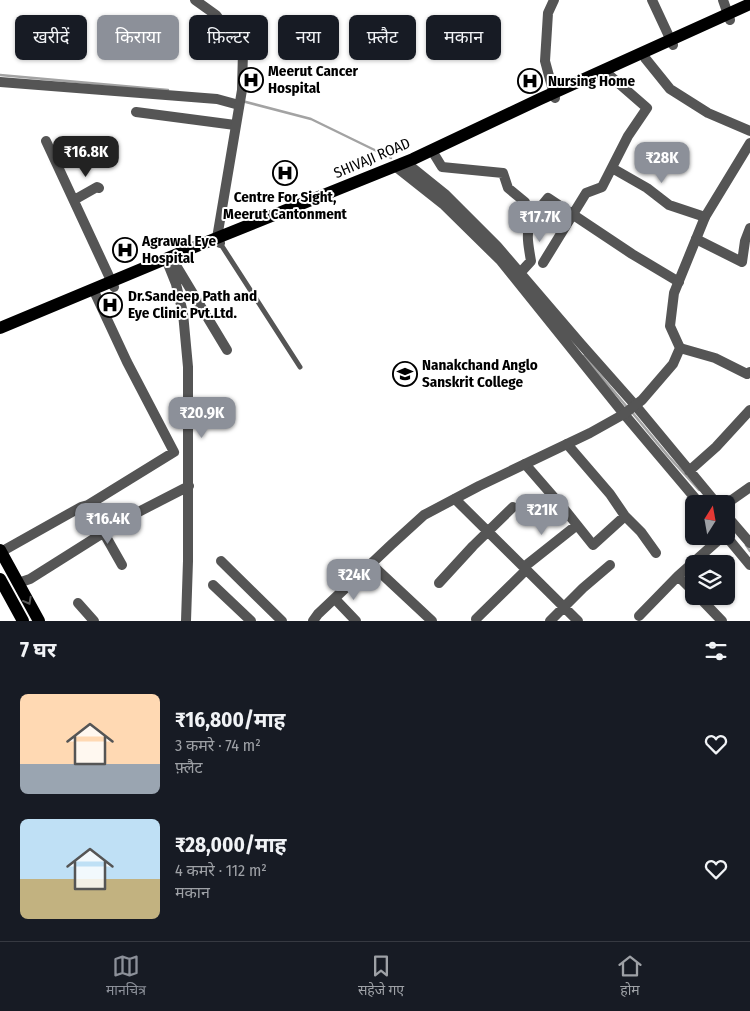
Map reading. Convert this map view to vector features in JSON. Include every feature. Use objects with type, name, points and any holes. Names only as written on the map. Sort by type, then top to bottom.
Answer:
[{"type":"main road","name":"SHIVAJI ROAD","points":[[0,328],[170,262],[219,240],[402,166],[729,17],[750,4]]},
{"type":"main road","points":[[729,17],[750,11]]},
{"type":"main road","points":[[606,72],[645,58],[672,43]]},
{"type":"main road","points":[[402,166],[434,154],[554,96]]},
{"type":"main road","points":[[0,333],[44,312]]},
{"type":"main road","points":[[1,551],[39,621]]},
{"type":"main road","points":[[0,579],[23,621]]},
{"type":"street","points":[[195,0],[216,14],[243,51],[242,90],[235,125],[219,240]]},
{"type":"street","points":[[554,0],[548,13],[545,62],[554,96]]},
{"type":"street","points":[[652,0],[672,43]]},
{"type":"street","points":[[723,0],[729,17]]},
{"type":"street","points":[[645,58],[670,89],[708,113],[750,131]]},
{"type":"street","points":[[544,263],[586,193],[602,187],[628,136],[647,108],[606,72]]},
{"type":"street","points":[[0,82],[218,99],[239,104]]},
{"type":"street","points":[[136,112],[235,125]]},
{"type":"street","points":[[46,141],[113,284]]},
{"type":"street","points":[[313,621],[424,515],[567,444],[630,409],[642,400],[673,364],[680,348],[670,326],[674,293],[705,217],[749,147]]},
{"type":"street","points":[[434,154],[442,166],[503,173],[508,188],[524,202]]},
{"type":"street","points":[[402,166],[446,195],[469,217],[520,273],[581,344],[693,495]]},
{"type":"street","points":[[402,166],[500,261],[630,409],[709,495]]},
{"type":"street","points":[[612,168],[647,188],[669,205],[705,217]]},
{"type":"street","points":[[74,200],[92,189],[99,188]]},
{"type":"street","points":[[520,273],[531,261],[526,234],[530,219],[548,198],[572,216],[679,282]]},
{"type":"street","points":[[696,239],[746,264],[745,241],[750,228]]},
{"type":"street","points":[[170,262],[227,350]]},
{"type":"street","points":[[170,262],[184,322],[188,367],[189,486],[186,621]]},
{"type":"street","points":[[1,551],[81,507],[88,505],[174,452],[126,362],[94,292]]},
{"type":"street","points":[[680,348],[715,358],[747,374],[750,372]]},
{"type":"street","points":[[689,471],[716,447],[750,410]]},
{"type":"street","points":[[567,444],[610,494],[625,516],[641,532],[656,553]]},
{"type":"street","points":[[525,464],[593,545],[625,516]]},
{"type":"street","points":[[18,583],[30,579],[117,523],[189,486]]},
{"type":"street","points":[[735,498],[750,487]]},
{"type":"street","points":[[455,499],[578,621]]},
{"type":"street","points":[[88,505],[122,565]]},
{"type":"street","points":[[439,583],[513,507]]},
{"type":"street","points":[[476,619],[525,569],[577,525]]},
{"type":"street","points":[[735,526],[750,543]]},
{"type":"street","points":[[638,620],[678,576],[714,545]]},
{"type":"street","points":[[733,545],[750,565]]},
{"type":"street","points":[[221,561],[282,621]]},
{"type":"street","points":[[371,564],[432,621]]},
{"type":"street","points":[[550,621],[610,565]]},
{"type":"street","points":[[678,576],[685,583]]},
{"type":"street","points":[[213,585],[251,621]]},
{"type":"street","points":[[335,599],[356,621]]},
{"type":"street","points":[[78,603],[94,621]]},
{"type":"street","points":[[707,605],[722,621]]},
{"type":"lane","points":[[219,240],[300,368]]},
{"type":"waterway","points":[[0,75],[168,90]]},
{"type":"waterway","points":[[242,101],[311,119],[391,158]]},
{"type":"waterway","points":[[584,356],[627,407]]},
{"type":"waterway","points":[[631,411],[699,490]]},
{"type":"waterway","points":[[746,545],[750,551]]},
{"type":"place","name":"Meerut Cancer Hospital","points":[[251,80]]},
{"type":"place","name":"Nursing Home","points":[[530,81]]},
{"type":"place","name":"Centre For Sight, Meerut Cantonment","points":[[285,173]]},
{"type":"place","name":"Agrawal Eye Hospital","points":[[125,250]]},
{"type":"place","name":"Dr.Sandeep Path and Eye Clinic Pvt.Ltd.","points":[[110,305]]},
{"type":"place","name":"Nanakchand Anglo Sanskrit College","points":[[405,374]]}]
